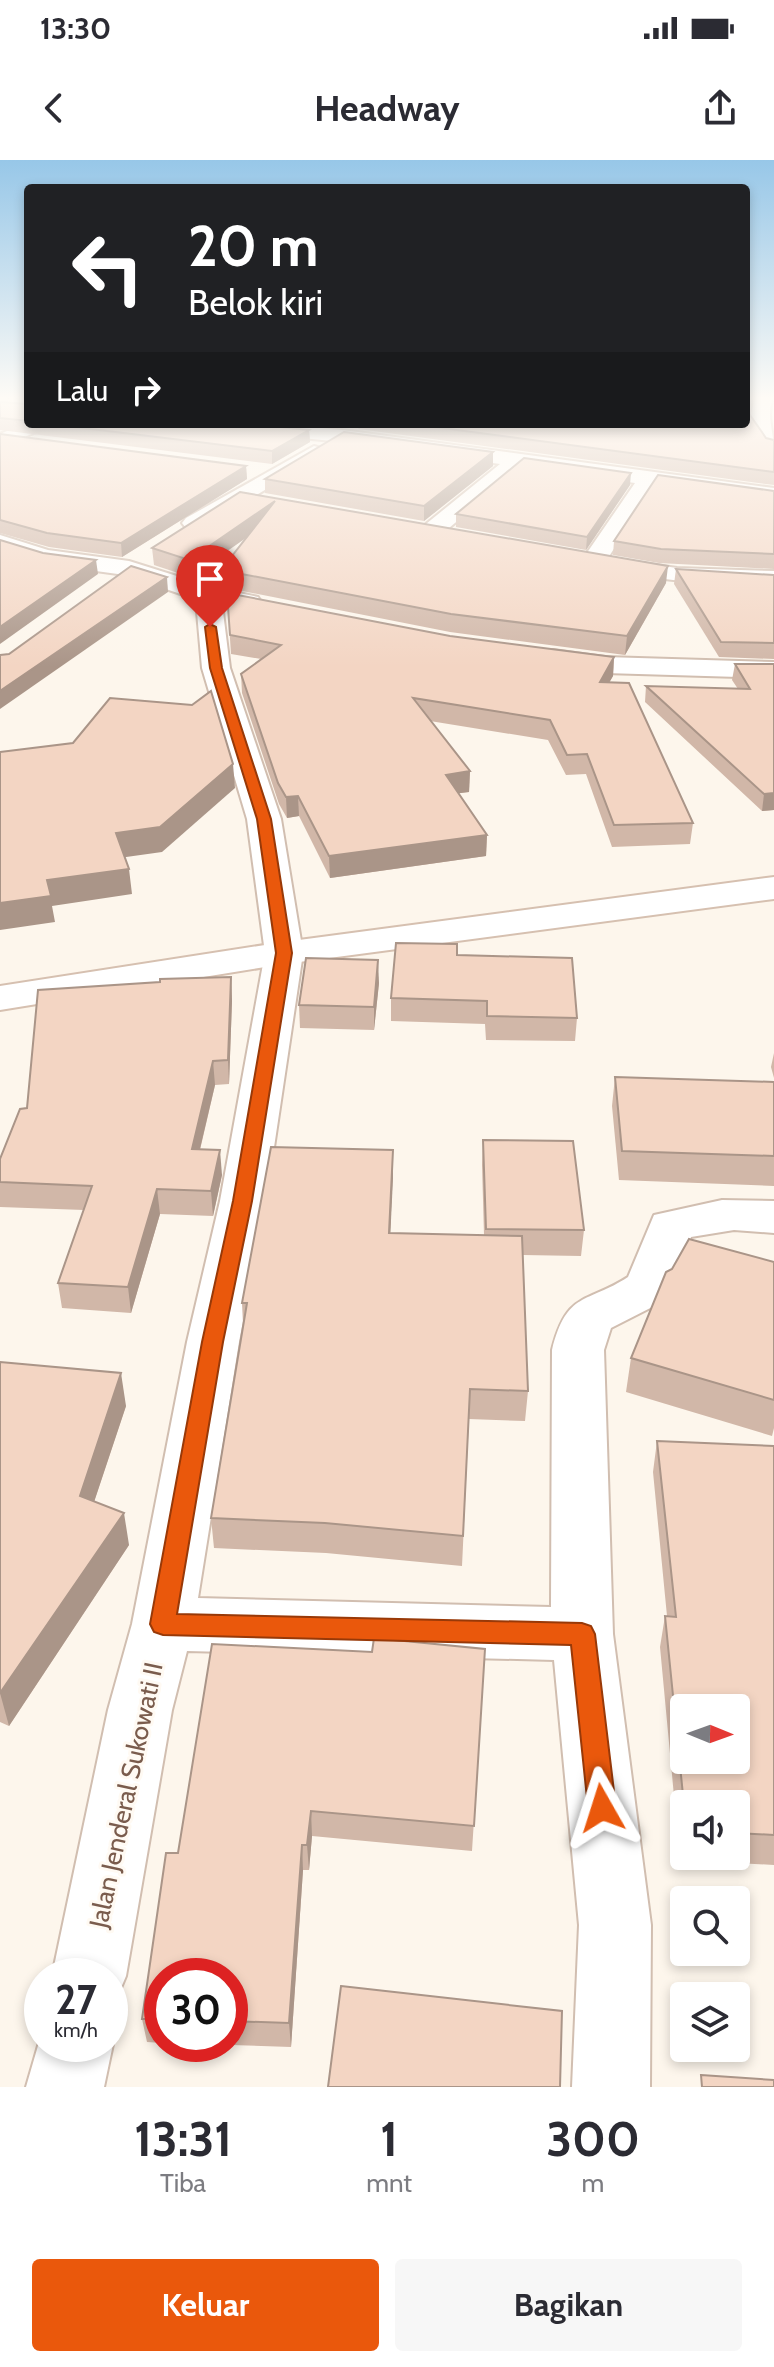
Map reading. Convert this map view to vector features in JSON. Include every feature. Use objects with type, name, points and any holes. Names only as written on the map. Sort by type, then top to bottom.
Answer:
[{"type":"street","points":[[177,534],[257,487]]},
{"type":"street","points":[[429,533],[485,487]]},
{"type":"street","points":[[642,487],[584,559],[659,573],[774,579]]},
{"type":"street","points":[[706,487],[774,495]]},
{"type":"street","points":[[237,498],[268,503]]},
{"type":"street","points":[[400,527],[463,539]]},
{"type":"street","points":[[0,542],[45,557],[139,561],[220,598],[279,609]]},
{"type":"street","points":[[99,590],[139,561]]},
{"type":"street","name":"Jalan Jenderal Sukowati II","points":[[92,1958],[140,1710],[163,1624],[213,1342],[243,1201],[284,953],[264,819],[216,668],[210,612],[220,598]]},
{"type":"street","points":[[528,654],[605,665],[774,670]]},
{"type":"street","points":[[0,998],[284,953],[774,888]]},
{"type":"street","points":[[611,2087],[615,1925],[582,1634],[578,1350],[583,1324],[604,1307],[645,1291],[659,1267],[661,1248],[671,1226],[710,1215],[751,1213],[774,1217]]},
{"type":"street","points":[[163,1624],[582,1634]]},
{"type":"street","points":[[65,2087],[71,2062]]},
{"type":"building","points":[[0,487],[212,487],[121,543],[47,533],[0,520]]},
{"type":"building","points":[[312,487],[448,487],[424,506]]},
{"type":"building","points":[[489,487],[621,487],[587,537],[456,514]]},
{"type":"building","points":[[650,487],[744,487],[774,491],[774,554],[661,549],[614,541]]},
{"type":"building","points":[[240,492],[668,566],[627,636],[451,614],[221,570],[275,501],[189,560],[152,548]]},
{"type":"building","points":[[0,540],[43,553],[96,560],[0,627]]},
{"type":"building","points":[[131,566],[167,577],[0,691],[0,655],[9,654]]},
{"type":"building","points":[[676,569],[774,575],[774,643],[721,642]]},
{"type":"building","points":[[227,593],[450,636],[614,657],[600,682],[629,683],[693,823],[614,825],[587,754],[567,755],[550,720],[413,698],[470,771],[446,775],[487,835],[329,856],[298,796],[286,797],[278,783],[241,674],[281,645],[230,635]]},
{"type":"building","points":[[735,664],[774,664],[774,793],[764,794],[646,686],[750,689]]},
{"type":"building","points":[[211,691],[233,764],[160,827],[116,833],[129,869],[47,880],[51,896],[0,903],[0,752],[73,743],[110,698],[192,705]]},
{"type":"building","points":[[396,943],[457,944],[457,955],[572,958],[577,1018],[487,1016],[487,1001],[391,998]]},
{"type":"building","points":[[306,958],[378,960],[374,1007],[299,1005]]},
{"type":"building","points":[[231,977],[228,1060],[213,1061],[192,1149],[220,1150],[211,1191],[157,1189],[128,1287],[58,1283],[92,1186],[0,1182],[0,1159],[20,1109],[27,1108],[38,990],[160,982],[160,979]]},
{"type":"building","points":[[615,1077],[774,1082],[774,1156],[622,1151]]},
{"type":"building","points":[[483,1140],[573,1141],[584,1230],[486,1229]]},
{"type":"building","points":[[271,1147],[393,1150],[389,1233],[522,1236],[528,1391],[470,1389],[463,1536],[325,1523],[211,1518],[247,1303],[242,1303]]},
{"type":"building","points":[[689,1239],[774,1262],[774,1400],[631,1358],[666,1272],[672,1269]]},
{"type":"building","points":[[0,1362],[121,1373],[80,1496],[124,1513],[0,1693]]},
{"type":"building","points":[[657,1441],[774,1446],[774,1835],[750,1834],[750,1790],[682,1790],[681,1774],[750,1774],[750,1694],[673,1694],[665,1616],[676,1617]]},
{"type":"building","points":[[374,1638],[485,1649],[474,1826],[311,1811],[307,1845],[302,1845],[289,2023],[248,2022],[248,1958],[151,1958],[166,1853],[178,1853],[212,1644],[372,1652]]},
{"type":"building","points":[[341,1986],[562,2011],[560,2087],[328,2087]]},
{"type":"building","points":[[701,2075],[774,2080],[774,2087],[702,2087]]},
{"type":"route","points":[[210,627],[216,668],[264,819],[284,953],[243,1201],[213,1342],[163,1624],[582,1634],[602,1808]]}]
